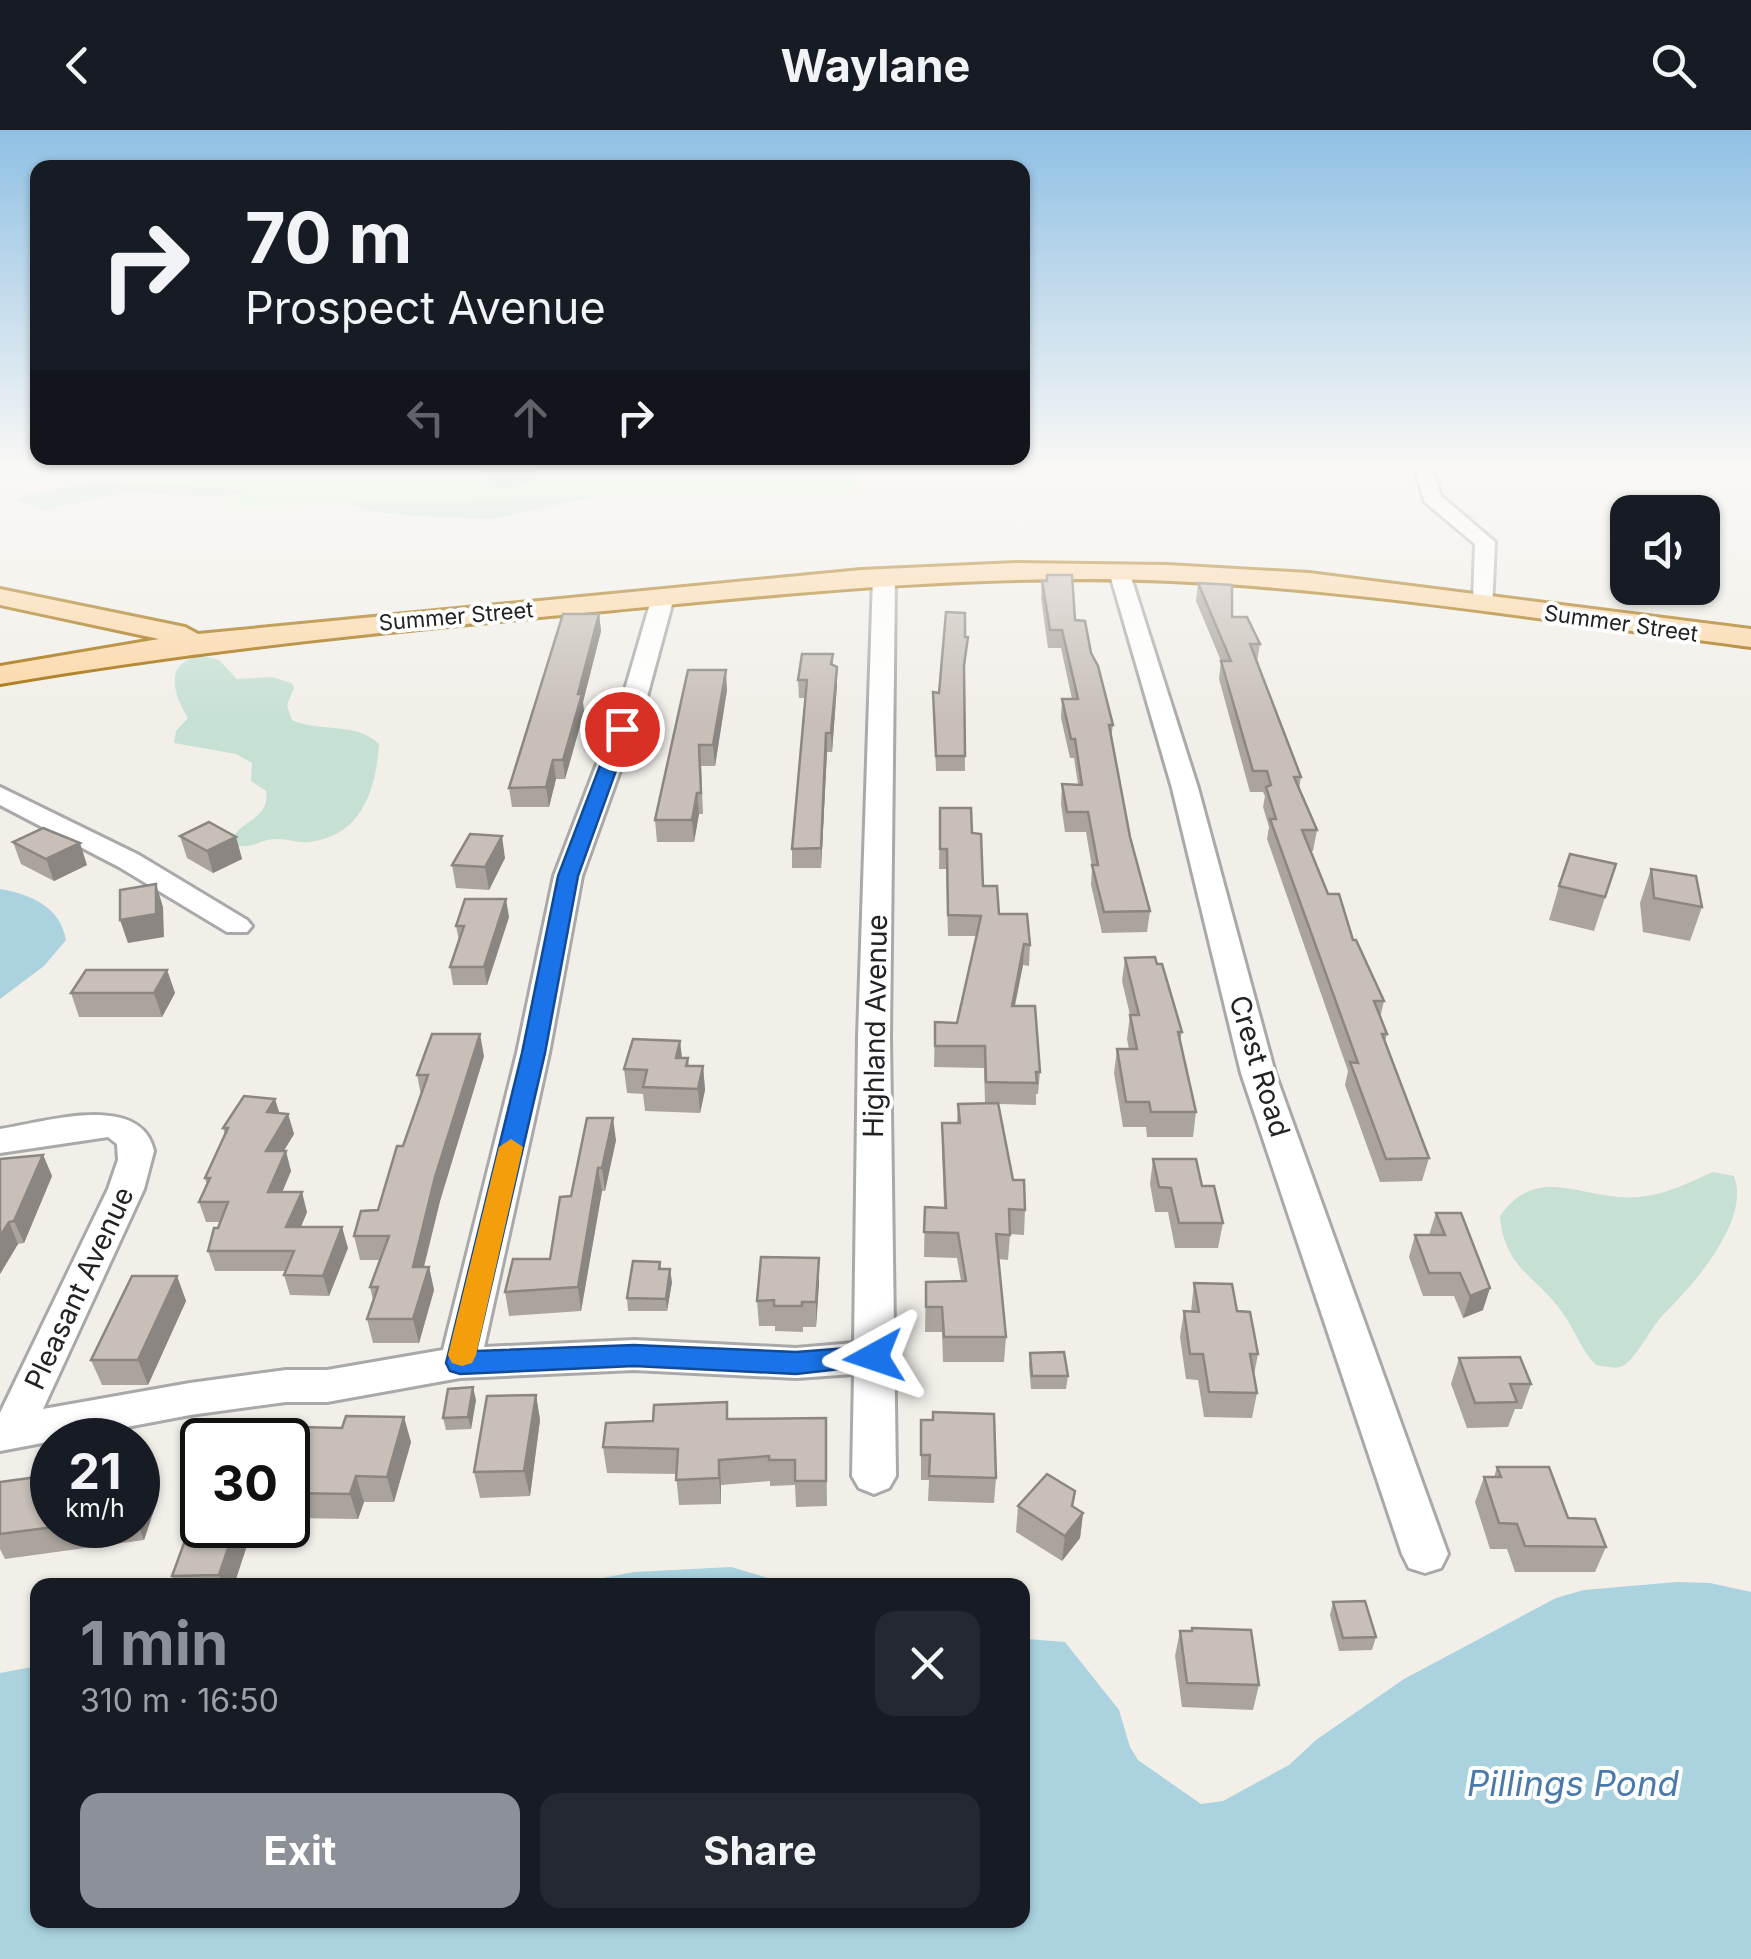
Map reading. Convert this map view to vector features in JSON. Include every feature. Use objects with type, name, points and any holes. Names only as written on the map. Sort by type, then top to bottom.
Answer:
[{"type":"main road","name":"Summer Street","points":[[0,675],[206,642],[884,577],[1016,570],[1309,580],[1751,638]]},
{"type":"main road","points":[[0,597],[206,642]]},
{"type":"street","points":[[1484,603],[1481,586],[1488,564],[1486,550]]},
{"type":"street","name":"Crest Road","points":[[1119,571],[1185,788],[1258,1072],[1424,1554]]},
{"type":"street","name":"Highland Avenue","points":[[874,1476],[874,1037],[884,577]]},
{"type":"street","points":[[460,1363],[533,1053],[568,876],[636,693],[663,597]]},
{"type":"street","points":[[0,795],[129,861],[237,926]]},
{"type":"street","name":"Pleasant Avenue","points":[[0,1141],[112,1125],[130,1132],[137,1144],[135,1167],[126,1189],[7,1431]]},
{"type":"street","points":[[7,1431],[190,1399],[286,1386],[327,1386],[460,1363],[634,1355],[796,1363],[874,1357]]},
{"type":"green space","points":[[202,656],[219,660],[237,679],[272,677],[292,683],[294,688],[287,705],[292,720],[359,732],[379,744],[369,794],[353,821],[327,838],[309,842],[277,839],[244,846],[232,844],[239,830],[263,809],[266,791],[251,781],[252,763],[236,754],[174,743],[176,731],[188,718],[178,699],[176,671],[181,664]]},
{"type":"green space","points":[[1713,1172],[1734,1176],[1737,1194],[1727,1232],[1716,1251],[1631,1359],[1618,1368],[1596,1365],[1552,1299],[1515,1260],[1500,1216],[1515,1200],[1547,1187],[1639,1197],[1668,1191]]},
{"type":"water","points":[[0,889],[23,894],[42,904],[58,919],[66,940],[44,966],[0,999]]},
{"type":"water","points":[[731,1567],[768,1578],[603,1578],[634,1572]]},
{"type":"water","name":"Pillings Pond","points":[[1677,1582],[1710,1583],[1751,1592],[1751,1959],[0,1959],[0,1673],[30,1667],[30,1928],[1030,1928],[1030,1639],[1065,1642],[1119,1710],[1138,1760],[1201,1804],[1223,1801],[1289,1765],[1316,1740],[1404,1679],[1556,1598],[1584,1590]]},
{"type":"building","points":[[1047,575],[1072,575],[1075,620],[1085,621],[1091,653],[1098,666],[1113,725],[1109,725],[1130,837],[1150,911],[1104,912],[1092,865],[1098,865],[1088,812],[1067,812],[1062,784],[1082,785],[1075,739],[1071,739],[1062,699],[1078,699],[1062,630],[1050,630],[1042,581],[1047,581]]},
{"type":"building","points":[[1198,583],[1232,585],[1232,617],[1247,617],[1260,644],[1250,644],[1301,777],[1294,777],[1317,830],[1302,830],[1328,894],[1339,894],[1353,940],[1384,1001],[1374,1001],[1387,1034],[1382,1034],[1429,1158],[1386,1159],[1350,1062],[1358,1063],[1270,819],[1276,819],[1266,787],[1271,785],[1267,771],[1253,771],[1221,661],[1231,661]]},
{"type":"building","points":[[946,612],[965,613],[965,756],[936,756],[933,692],[939,693]]},
{"type":"building","points":[[563,614],[599,614],[563,760],[553,760],[546,787],[509,788]]},
{"type":"building","points":[[802,654],[833,654],[831,664],[837,667],[831,733],[826,733],[821,848],[792,849],[807,680],[798,680]]},
{"type":"building","points":[[688,670],[726,670],[713,745],[699,745],[701,793],[697,793],[692,820],[655,820]]},
{"type":"building","points":[[940,808],[971,808],[972,833],[981,834],[983,886],[997,886],[999,914],[1027,914],[1030,945],[1024,944],[1012,1006],[1035,1006],[1040,1072],[1036,1072],[1037,1083],[986,1082],[985,1046],[935,1046],[935,1022],[957,1023],[981,916],[948,915],[947,849],[940,849]]},
{"type":"building","points":[[209,822],[236,837],[207,851],[180,836]]},
{"type":"building","points":[[43,828],[80,843],[46,859],[13,842]]},
{"type":"building","points":[[470,834],[502,836],[485,867],[452,865]]},
{"type":"building","points":[[1570,854],[1616,864],[1605,897],[1559,886]]},
{"type":"building","points":[[1651,869],[1696,876],[1702,907],[1654,898]]},
{"type":"building","points":[[156,884],[156,914],[120,920],[120,890]]},
{"type":"building","points":[[465,899],[506,899],[484,967],[450,967],[464,926],[456,926]]},
{"type":"building","points":[[1155,957],[1157,964],[1162,964],[1182,1032],[1178,1032],[1196,1112],[1151,1112],[1149,1102],[1126,1102],[1117,1049],[1137,1049],[1130,1015],[1139,1015],[1125,958]]},
{"type":"building","points":[[86,970],[167,970],[154,993],[71,993]]},
{"type":"building","points":[[432,1034],[480,1034],[435,1177],[413,1267],[429,1267],[413,1319],[367,1319],[378,1287],[370,1287],[389,1236],[354,1236],[361,1211],[378,1210],[397,1146],[403,1146],[428,1075],[417,1075]]},
{"type":"building","points":[[633,1039],[680,1041],[676,1058],[688,1058],[686,1066],[703,1066],[698,1089],[643,1087],[647,1070],[624,1069]]},
{"type":"building","points":[[244,1096],[275,1099],[267,1112],[288,1114],[266,1151],[286,1151],[268,1192],[302,1192],[286,1227],[342,1227],[323,1276],[284,1275],[294,1251],[208,1251],[214,1228],[218,1228],[228,1202],[199,1202],[210,1178],[205,1178],[228,1128],[223,1128]]},
{"type":"building","points":[[998,1103],[1013,1180],[1024,1180],[1025,1210],[1009,1209],[1010,1235],[996,1234],[1006,1337],[944,1337],[942,1307],[926,1307],[926,1282],[966,1281],[958,1233],[924,1232],[925,1207],[946,1208],[942,1123],[960,1123],[958,1104]]},
{"type":"building","points":[[587,1118],[613,1118],[602,1168],[598,1168],[578,1287],[505,1292],[513,1259],[550,1259],[560,1197],[571,1196]]},
{"type":"building","points":[[43,1155],[14,1221],[0,1236],[0,1159]]},
{"type":"building","points":[[1153,1159],[1196,1159],[1202,1186],[1214,1186],[1223,1223],[1179,1223],[1171,1188],[1159,1187]]},
{"type":"building","points":[[1436,1213],[1461,1213],[1490,1288],[1470,1296],[1460,1273],[1429,1273],[1415,1235],[1445,1235]]},
{"type":"building","points":[[761,1257],[819,1258],[816,1302],[774,1306],[774,1300],[757,1301]]},
{"type":"building","points":[[633,1261],[660,1262],[659,1269],[670,1269],[666,1299],[627,1298]]},
{"type":"building","points":[[132,1276],[177,1276],[138,1360],[91,1360]]},
{"type":"building","points":[[1194,1283],[1232,1284],[1237,1311],[1250,1312],[1258,1354],[1250,1354],[1257,1393],[1209,1392],[1203,1354],[1190,1354],[1184,1311],[1199,1312]]},
{"type":"building","points":[[1064,1352],[1068,1376],[1032,1376],[1030,1353]]},
{"type":"building","points":[[1520,1357],[1531,1384],[1510,1384],[1517,1402],[1475,1403],[1459,1358]]},
{"type":"building","points":[[473,1387],[468,1417],[443,1418],[448,1389]]},
{"type":"building","points":[[536,1395],[524,1471],[474,1472],[487,1396]]},
{"type":"building","points":[[727,1402],[727,1419],[826,1418],[826,1481],[795,1481],[795,1460],[769,1460],[769,1456],[719,1460],[719,1478],[676,1480],[678,1449],[603,1447],[606,1423],[653,1421],[654,1405]]},
{"type":"building","points":[[933,1412],[994,1414],[996,1478],[929,1476],[930,1455],[921,1455],[921,1420],[933,1420]]},
{"type":"building","points":[[346,1416],[404,1417],[387,1477],[356,1476],[350,1494],[310,1493],[310,1427],[342,1428]]},
{"type":"building","points":[[1497,1467],[1549,1467],[1568,1518],[1595,1519],[1606,1547],[1525,1546],[1517,1524],[1499,1523],[1484,1477],[1501,1477]]},
{"type":"building","points":[[1047,1474],[1075,1491],[1072,1506],[1083,1513],[1065,1536],[1018,1506]]},
{"type":"building","points":[[30,1478],[30,1530],[0,1534],[0,1482]]},
{"type":"building","points":[[182,1548],[228,1548],[219,1575],[172,1576]]},
{"type":"building","points":[[1365,1601],[1376,1637],[1343,1638],[1333,1602]]},
{"type":"building","points":[[1251,1630],[1259,1685],[1187,1683],[1180,1631]]},
{"type":"slow traffic","points":[[462,1355],[511,1147]]},
{"type":"route","points":[[622,729],[568,876],[533,1053],[460,1363],[634,1355],[796,1363],[874,1357]]}]
